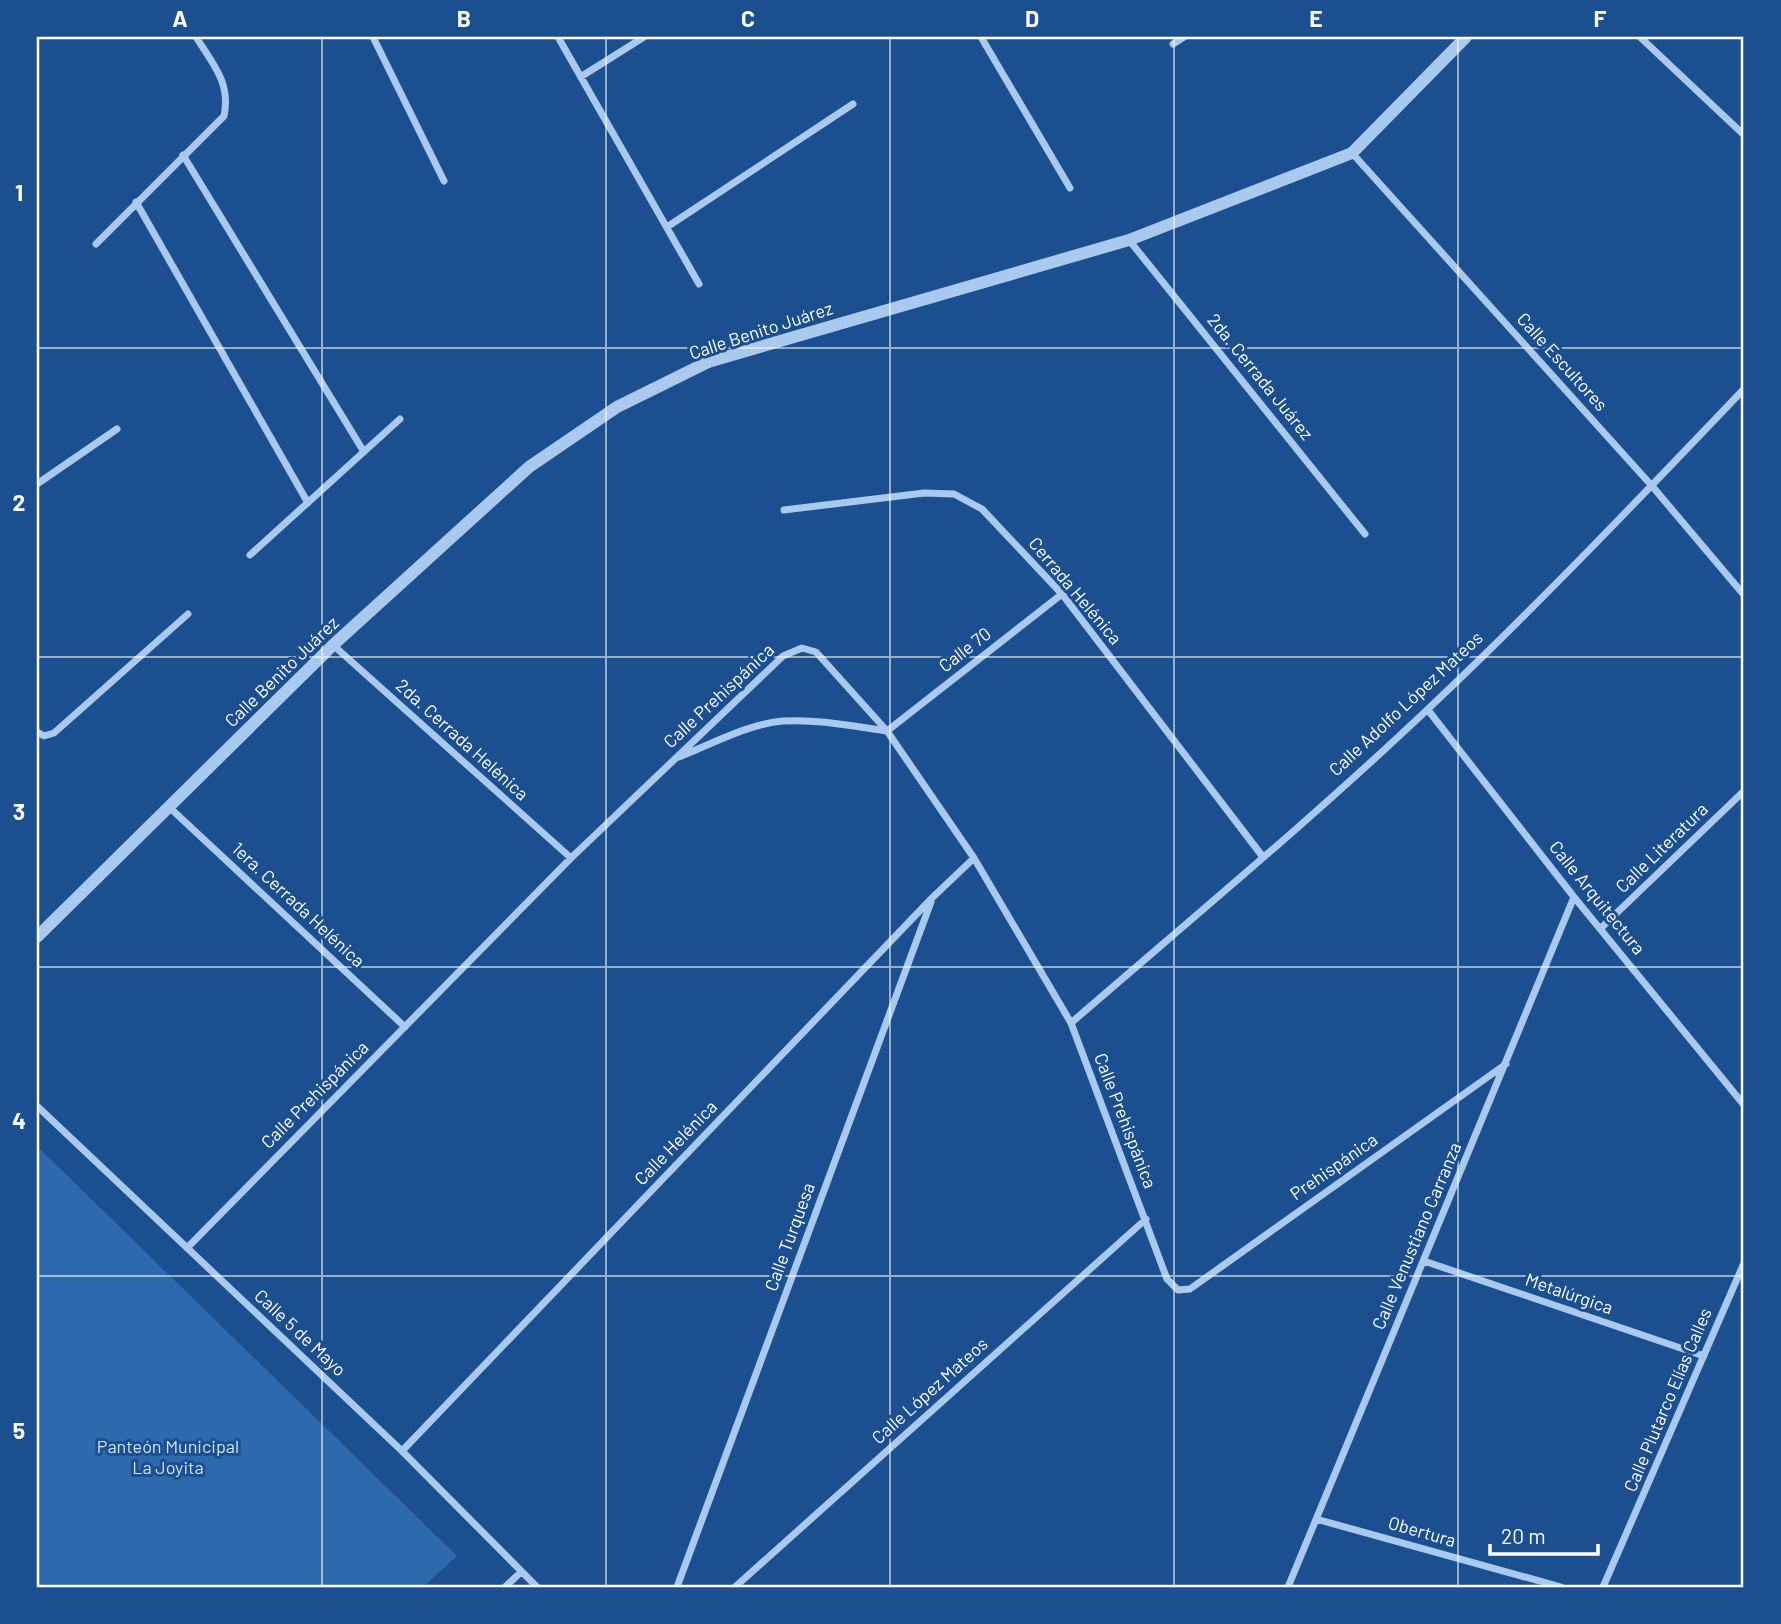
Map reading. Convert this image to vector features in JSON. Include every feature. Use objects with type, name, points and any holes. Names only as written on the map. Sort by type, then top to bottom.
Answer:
[{"type":"street","points":[[96,244],[224,116],[227,100],[223,81],[197,37]]},
{"type":"street","points":[[373,37],[444,181]]},
{"type":"street","points":[[558,37],[699,285]]},
{"type":"street","points":[[582,76],[644,37]]},
{"type":"street","points":[[981,37],[1070,188]]},
{"type":"street","points":[[1173,44],[1184,37]]},
{"type":"street","name":"Calle Benito Juárez","points":[[37,937],[333,645],[529,467],[617,407],[708,362],[1129,240],[1352,153],[1466,37]]},
{"type":"street","points":[[1640,37],[1744,135]]},
{"type":"street","points":[[667,227],[853,104]]},
{"type":"street","name":"Calle Escultores","points":[[1352,153],[1652,486],[1744,595]]},
{"type":"street","points":[[183,155],[364,452]]},
{"type":"street","points":[[136,202],[308,503]]},
{"type":"street","name":"2da. Cerrada Juárez","points":[[1129,240],[1365,534]]},
{"type":"street","name":"Calle Adolfo López Mateos","points":[[1070,1023],[1263,857],[1428,709],[1652,486],[1744,389]]},
{"type":"street","points":[[250,555],[400,419]]},
{"type":"street","points":[[37,484],[117,429]]},
{"type":"street","name":"Cerrada Helénica","points":[[784,510],[924,493],[954,494],[982,509],[1062,594],[1263,857]]},
{"type":"street","name":"Calle 70","points":[[887,731],[1062,594]]},
{"type":"street","points":[[37,732],[44,736],[54,733],[188,614]]},
{"type":"street","name":"2da. Cerrada Helénica","points":[[333,645],[571,858]]},
{"type":"street","name":"Calle Prehispánica","points":[[187,1248],[571,858],[783,656],[802,648],[816,652],[887,731],[974,858],[1070,1023],[1167,1279],[1178,1290]]},
{"type":"street","name":"Calle Arquitectura","points":[[1428,709],[1574,897],[1744,1105]]},
{"type":"street","points":[[674,759],[744,731],[781,722],[822,721],[887,731]]},
{"type":"street","name":"Calle Literatura","points":[[1601,929],[1744,791]]},
{"type":"street","name":"1era. Cerrada Helénica","points":[[169,807],[405,1027]]},
{"type":"street","name":"Calle Helénica","points":[[402,1451],[932,898],[974,858]]},
{"type":"street","name":"Calle Venustiano Carranza","points":[[1287,1587],[1574,897]]},
{"type":"street","name":"Calle Turquesa","points":[[677,1587],[932,898]]},
{"type":"street","name":"Prehispánica","points":[[1178,1290],[1190,1289],[1506,1064]]},
{"type":"street","name":"Calle 5 de Mayo","points":[[37,1106],[402,1451],[537,1587]]},
{"type":"street","name":"Calle López Mateos","points":[[735,1587],[1146,1219]]},
{"type":"street","name":"Metalúrgica","points":[[1424,1261],[1704,1356]]},
{"type":"street","name":"Calle Plutarco Elías Calles","points":[[1603,1587],[1744,1263]]},
{"type":"street","name":"Obertura","points":[[1316,1519],[1561,1587]]},
{"type":"street","points":[[505,1587],[521,1572]]},
{"type":"green space","name":"Panteón Municipal La Joyita","points":[[37,1146],[457,1556],[423,1587],[37,1587]]}]
